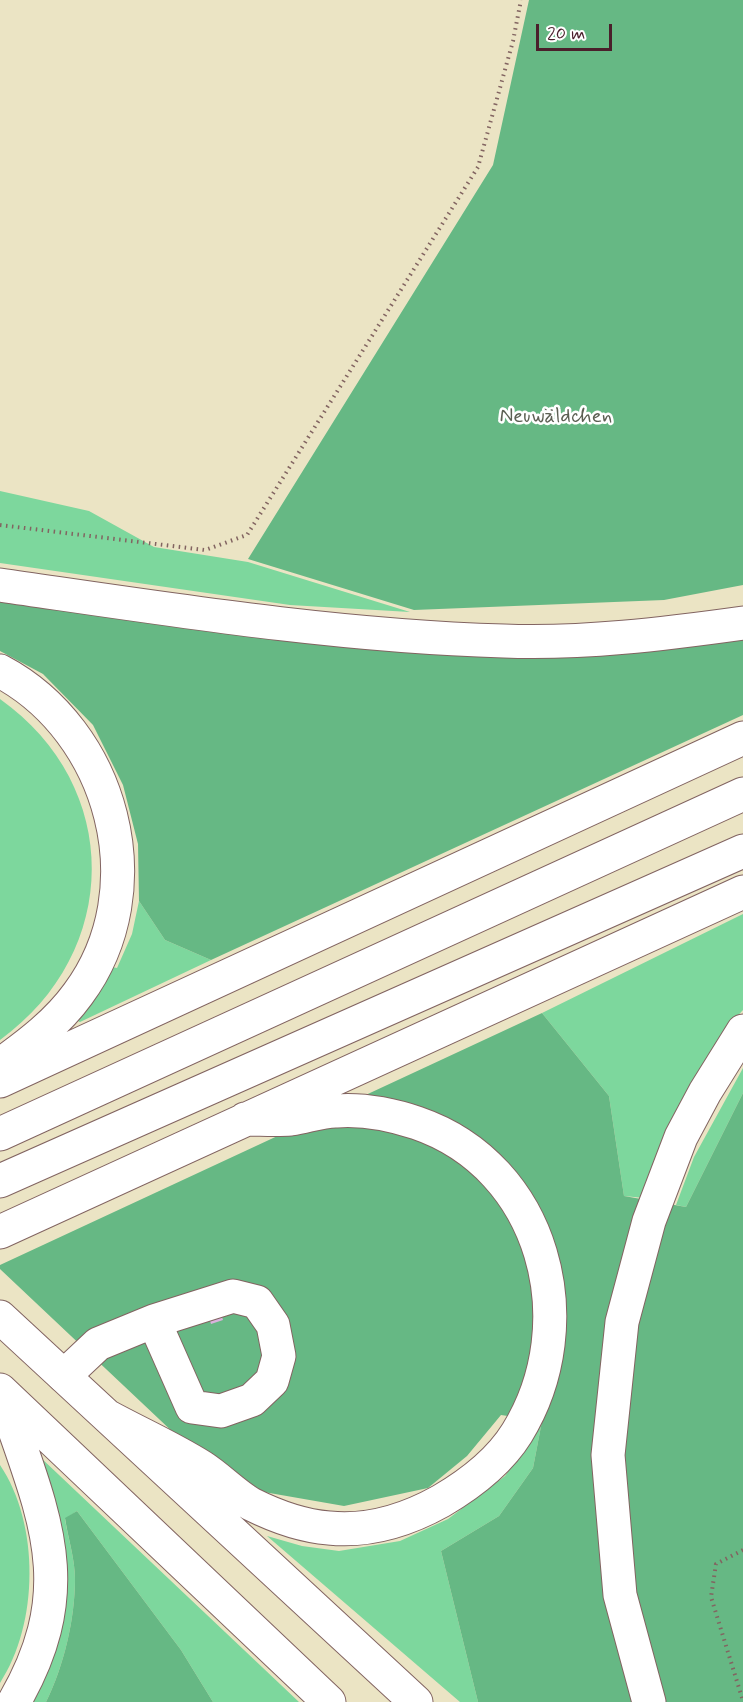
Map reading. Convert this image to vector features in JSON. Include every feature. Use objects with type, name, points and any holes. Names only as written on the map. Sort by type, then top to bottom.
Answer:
[{"type":"main road","points":[[0,585],[308,626],[506,641],[643,635],[743,623]]},
{"type":"main road","points":[[0,671],[42,699],[59,716],[93,762],[109,811],[118,863],[117,897],[109,931],[98,961],[84,985],[59,1017],[37,1038],[0,1065]]},
{"type":"main road","points":[[0,1081],[743,738]]},
{"type":"main road","points":[[0,1134],[743,794]]},
{"type":"main road","points":[[0,1181],[743,851]]},
{"type":"main road","points":[[0,1232],[743,892]]},
{"type":"main road","points":[[649,1702],[620,1595],[608,1455],[622,1322],[649,1221],[681,1137],[705,1092],[743,1031]]},
{"type":"main road","points":[[107,1416],[201,1466],[250,1503],[294,1522],[329,1528],[369,1528],[418,1514],[461,1489],[498,1457],[516,1435],[534,1401],[549,1337],[547,1271],[536,1237],[522,1209],[486,1163],[445,1136],[417,1123],[378,1114],[336,1111],[290,1119],[245,1119]]},
{"type":"main road","points":[[0,1317],[416,1702]]},
{"type":"main road","points":[[64,1376],[98,1344],[154,1321]]},
{"type":"main road","points":[[1,1390],[47,1528],[52,1581],[45,1634],[36,1660],[14,1702]]},
{"type":"main road","points":[[1,1390],[329,1702]]},
{"type":"path","points":[[0,525],[205,550],[247,536],[478,167],[513,41],[521,0]]},
{"type":"path","points":[[743,1550],[716,1564],[711,1597],[743,1701]]},
{"type":"green space","name":"Neuwäldchen","points":[[529,0],[743,0],[743,585],[664,600],[414,610],[248,559],[493,165]]},
{"type":"green space","points":[[0,491],[89,511],[154,547],[248,562],[410,612],[290,605],[0,563]]},
{"type":"green space","points":[[0,597],[195,626],[743,636],[743,715],[211,960],[165,940],[139,901],[138,844],[123,785],[93,725],[43,674],[0,651]]},
{"type":"green space","points":[[0,699],[40,735],[69,777],[86,822],[92,869],[86,916],[69,962],[40,1004],[0,1040]]},
{"type":"green space","points":[[139,901],[165,940],[211,960],[80,1022],[76,1020],[112,967],[117,968],[132,934]]},
{"type":"green space","points":[[743,914],[743,1010],[731,1023],[644,1198],[624,1196],[609,1096],[542,1013]]},
{"type":"green space","points":[[542,1013],[609,1096],[624,1196],[686,1207],[743,1093],[743,1702],[478,1702],[441,1551],[499,1516],[533,1468],[542,1421],[501,1415],[467,1456],[428,1488],[344,1506],[258,1491],[177,1436],[0,1269],[0,1265]]},
{"type":"green space","points":[[743,1068],[743,1093],[686,1207],[676,1205],[694,1157]]},
{"type":"green space","points":[[542,1421],[533,1468],[499,1516],[441,1551],[478,1702],[460,1702],[267,1536],[302,1546],[339,1551],[400,1541],[448,1519],[505,1476]]},
{"type":"green space","points":[[40,1457],[299,1702],[213,1702],[181,1650],[77,1511],[65,1519],[73,1556],[75,1579],[71,1626],[63,1658],[46,1702],[26,1702],[31,1693]]},
{"type":"green space","points":[[0,1465],[13,1489],[22,1516],[28,1544],[30,1574],[28,1604],[22,1632],[13,1659],[0,1683]]},
{"type":"green space","points":[[77,1511],[181,1650],[213,1702],[46,1702],[63,1658],[71,1626],[75,1571],[65,1518]]},
{"type":"building","points":[[220,1310],[223,1320],[211,1324],[208,1314]]}]
